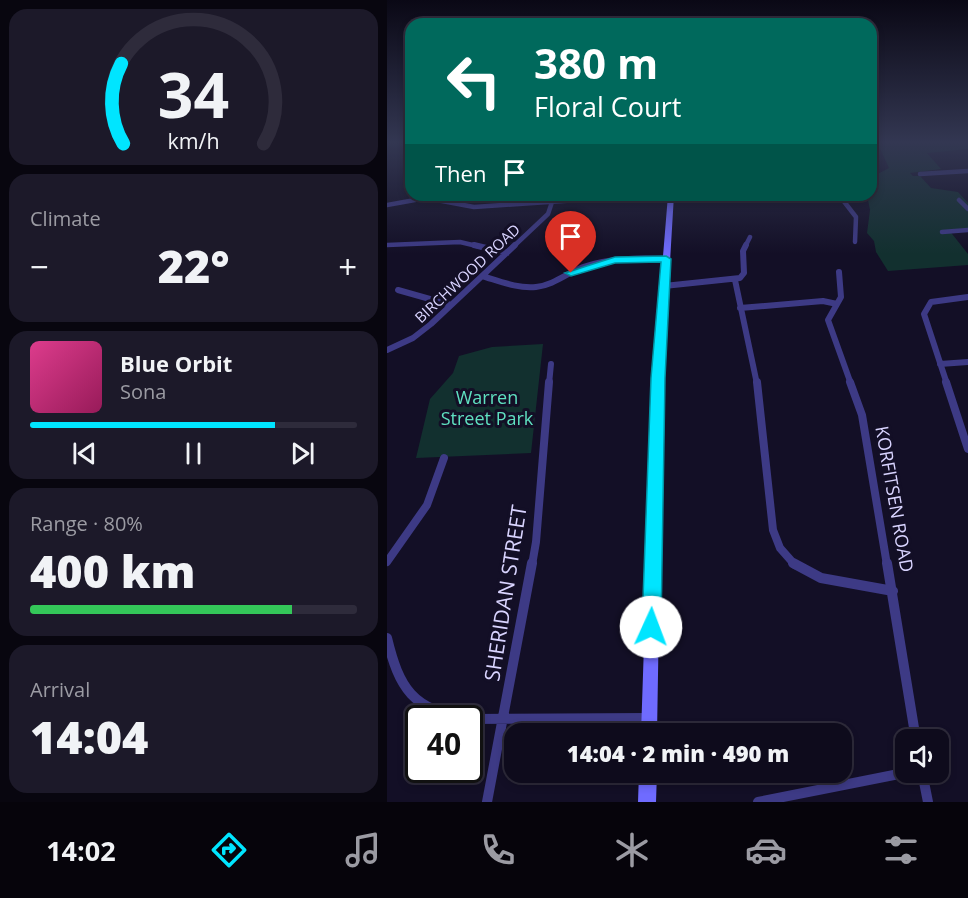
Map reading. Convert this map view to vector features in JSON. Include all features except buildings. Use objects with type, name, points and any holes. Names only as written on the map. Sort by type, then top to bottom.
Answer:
[{"type":"street","points":[[959,200],[968,209]]},
{"type":"street","points":[[387,205],[407,201]]},
{"type":"street","points":[[446,201],[468,207],[566,201]]},
{"type":"street","points":[[649,723],[658,378],[671,201]]},
{"type":"street","points":[[844,201],[856,217],[855,242]]},
{"type":"street","name":"BIRCHWOOD ROAD","points":[[387,350],[413,338],[451,305],[547,214],[552,202]]},
{"type":"street","points":[[942,231],[968,230]]},
{"type":"street","points":[[664,286],[740,278],[744,273],[743,247],[750,237]]},
{"type":"street","points":[[387,245],[460,242],[507,253]]},
{"type":"street","points":[[482,276],[516,286],[535,287],[554,282],[576,270],[598,263],[628,259],[666,259]]},
{"type":"street","name":"KORFITSEN ROAD","points":[[839,272],[841,297],[830,313],[829,327],[862,415],[914,729]]},
{"type":"street","points":[[735,280],[755,367],[773,530],[780,550],[796,567],[816,578],[893,591]]},
{"type":"street","points":[[398,290],[451,305]]},
{"type":"street","points":[[968,297],[936,300],[928,305],[924,314],[968,449]]},
{"type":"street","points":[[740,308],[823,302],[837,304]]},
{"type":"street","points":[[940,364],[968,362]]},
{"type":"street","name":"SHERIDAN STREET","points":[[487,802],[536,542],[551,364]]},
{"type":"street","points":[[387,562],[427,505],[444,458]]},
{"type":"street","points":[[387,638],[394,669],[400,683],[422,705]]},
{"type":"street","points":[[483,719],[649,718]]},
{"type":"street","points":[[758,802],[895,775]]},
{"type":"street","points":[[647,802],[648,783]]},
{"type":"street","points":[[924,783],[928,802]]},
{"type":"green space","points":[[877,179],[923,179],[931,188],[958,192],[968,203],[968,228],[949,230],[968,254],[968,265],[888,271],[876,252],[874,241],[867,233],[870,210],[868,201],[877,201]]},
{"type":"green space","name":"Warren Street Park","points":[[543,344],[531,453],[416,458],[430,399],[453,373],[459,356],[492,347]]},
{"type":"route","points":[[571,273],[587,266],[615,260],[666,259],[659,351],[651,627]]}]
